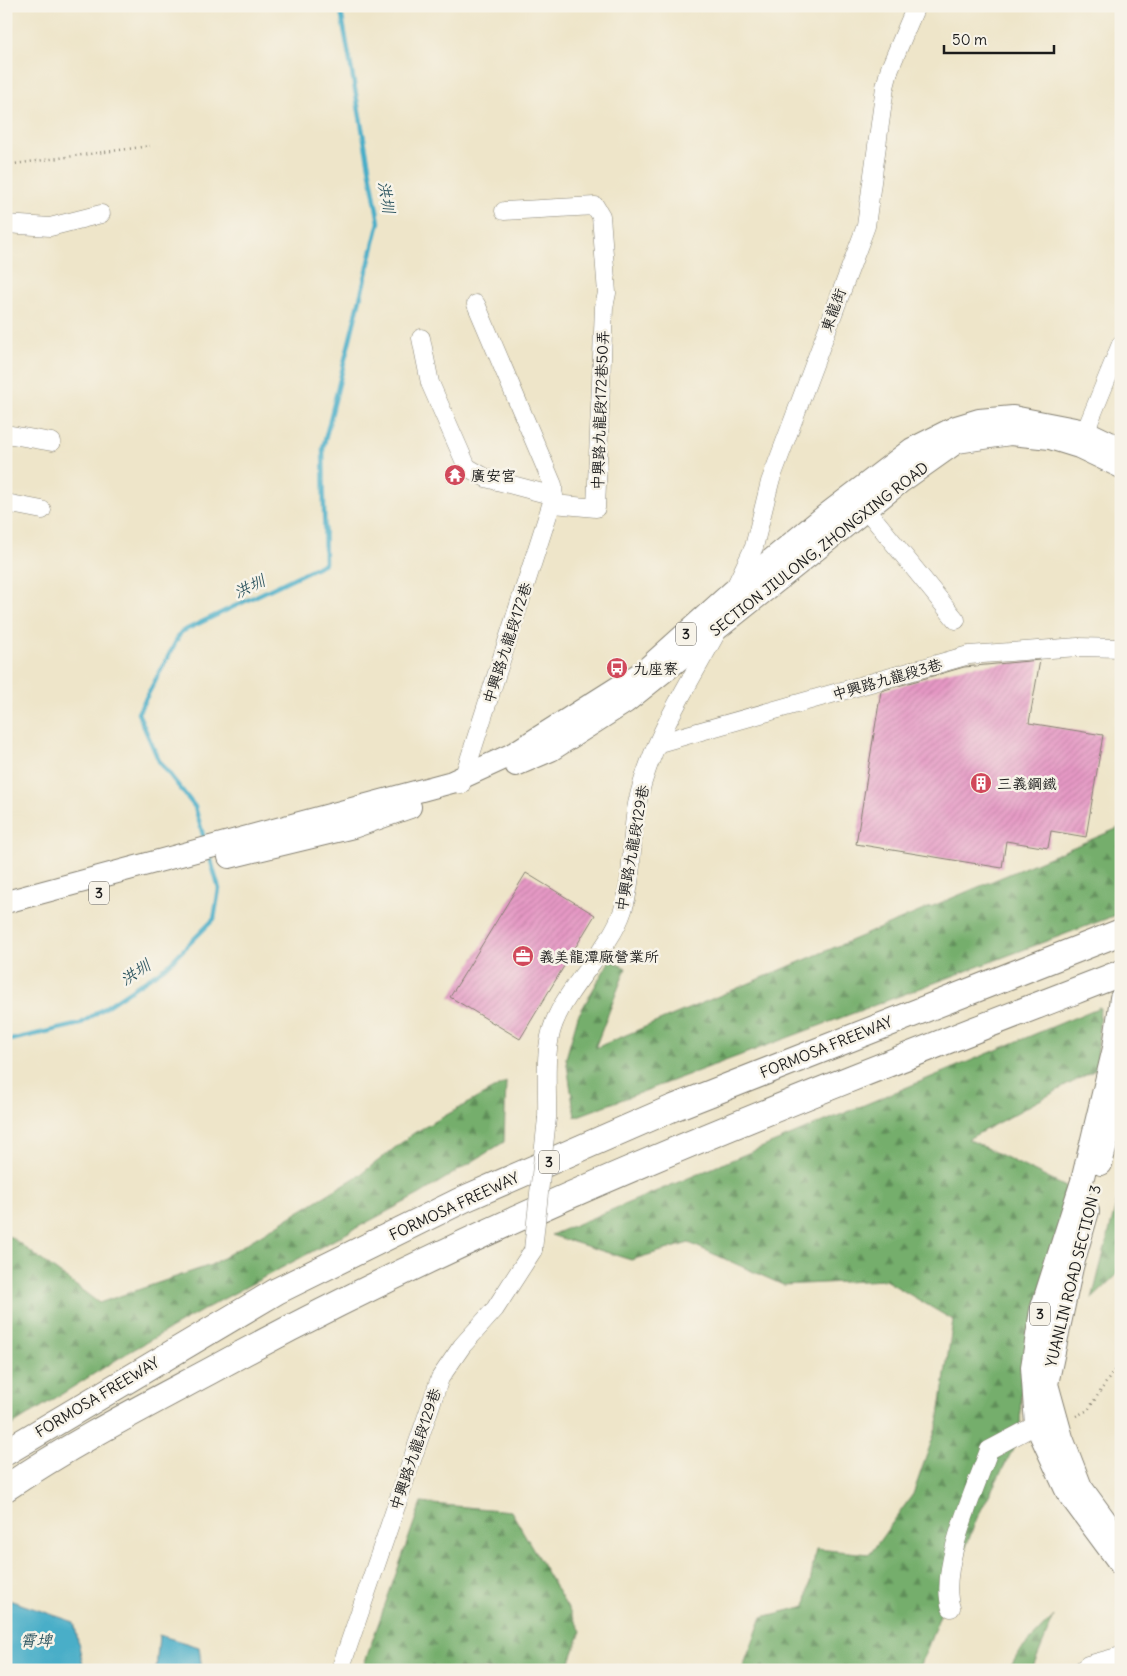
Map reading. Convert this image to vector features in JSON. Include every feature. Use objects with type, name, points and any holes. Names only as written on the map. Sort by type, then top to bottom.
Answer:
[{"type":"highway","name":"FORMOSA FREEWAY","points":[[6,1452],[277,1291],[464,1199],[673,1108],[1121,932]]},
{"type":"highway","name":"FORMOSA FREEWAY","points":[[6,1488],[48,1459],[305,1319],[478,1237],[628,1169],[804,1096],[1121,973]]},
{"type":"main road","name":"SECTION JIULONG, ZHONGXING ROAD","points":[[187,861],[226,850],[353,827],[461,783],[551,750],[626,702],[827,514],[912,449],[956,427],[979,420],[1013,417],[1082,439],[1121,467]]},
{"type":"main road","name":"SECTION JIULONG, ZHONGXING ROAD","points":[[461,783],[511,755],[644,672],[727,609],[957,442],[1010,434],[1082,439],[1112,444],[1121,452]]},
{"type":"main road","name":"3","points":[[6,902],[187,861]]},
{"type":"main road","name":"3","points":[[6,918],[187,861]]},
{"type":"main road","name":"YUANLIN ROAD SECTION 3","points":[[1121,998],[1114,1048],[1082,1181],[1041,1310],[1032,1367],[1066,1492],[1121,1565]]},
{"type":"main road","name":"YUANLIN ROAD SECTION 3","points":[[1121,1088],[1072,1267],[1047,1384],[1047,1425],[1081,1487],[1113,1531],[1121,1538]]},
{"type":"street","name":"東龍街","points":[[727,609],[754,547],[770,482],[866,226],[885,87],[890,68],[916,6]]},
{"type":"street","name":"中興路九龍段172巷50弄","points":[[504,211],[595,206],[602,216],[607,293],[604,307],[596,508],[554,504],[554,496]]},
{"type":"street","points":[[6,224],[50,227],[101,214]]},
{"type":"street","points":[[421,338],[430,383],[468,467],[486,478],[554,496],[553,485],[476,304]]},
{"type":"street","points":[[1082,439],[1121,344]]},
{"type":"street","points":[[6,434],[52,442]]},
{"type":"street","name":"中興路九龍段172巷","points":[[461,783],[554,496]]},
{"type":"street","points":[[6,502],[42,510]]},
{"type":"street","points":[[866,509],[956,620]]},
{"type":"street","name":"中興路九龍段129巷","points":[[340,1670],[440,1378],[462,1346],[495,1309],[533,1250],[547,1118],[549,1041],[554,1024],[560,1009],[623,911],[637,804],[646,770],[727,609]]},
{"type":"street","name":"中興路九龍段3巷","points":[[659,743],[970,656],[1078,646],[1121,648]]},
{"type":"street","points":[[951,1608],[947,1596],[953,1553],[989,1450],[1047,1425]]},
{"type":"street","points":[[1082,1670],[1088,1666],[1116,1661]]},
{"type":"path","points":[[6,165],[150,146]]},
{"type":"path","points":[[1047,1425],[1088,1410],[1121,1360]]},
{"type":"green space","points":[[1121,827],[1119,914],[575,1117],[566,1058],[578,1016],[610,960],[626,968],[595,1048]]},
{"type":"green space","points":[[1100,1007],[1097,1069],[968,1139],[1074,1191],[1021,1389],[1020,1436],[977,1518],[919,1670],[742,1670],[762,1617],[806,1606],[816,1549],[870,1554],[913,1494],[938,1423],[953,1320],[885,1280],[783,1285],[689,1243],[631,1260],[551,1235]]},
{"type":"green space","points":[[506,1082],[504,1142],[420,1194],[212,1305],[124,1355],[6,1429],[6,1236],[11,1237],[99,1303],[211,1265],[361,1174],[414,1133]]},
{"type":"green space","points":[[1121,1185],[1121,1271],[1092,1299]]},
{"type":"green space","points":[[421,1503],[511,1511],[581,1631],[567,1670],[362,1670]]},
{"type":"green space","points":[[1054,1616],[1032,1670],[1009,1670],[1019,1652]]},
{"type":"water","name":"霄埤","points":[[6,1599],[74,1622],[84,1670],[6,1670]]},
{"type":"water","points":[[159,1635],[199,1647],[202,1670],[156,1670]]},
{"type":"building","name":"廣安宮","points":[[450,467],[456,468],[461,475],[460,483],[448,481]]},
{"type":"building","name":"三義鋼鐵","points":[[1040,660],[1029,723],[1103,735],[1086,837],[1051,831],[1048,848],[1006,841],[1002,868],[856,844],[881,691],[964,667]]},
{"type":"building","name":"義美龍潭廠營業所","points":[[526,873],[595,915],[520,1039],[450,997]]},
{"type":"waterway","name":"洪圳","points":[[205,842],[195,807],[159,761],[138,713],[181,632],[325,563],[323,448],[379,222],[340,6]]},
{"type":"waterway","name":"洪圳","points":[[6,1041],[80,1024],[167,966],[214,919],[219,889],[209,854]]},
{"type":"place","name":"廣安宮","points":[[455,475]]},
{"type":"place","name":"九座寮","points":[[617,668]]},
{"type":"place","name":"三義鋼鐵","points":[[981,783]]},
{"type":"place","name":"義美龍潭廠營業所","points":[[523,956]]}]
